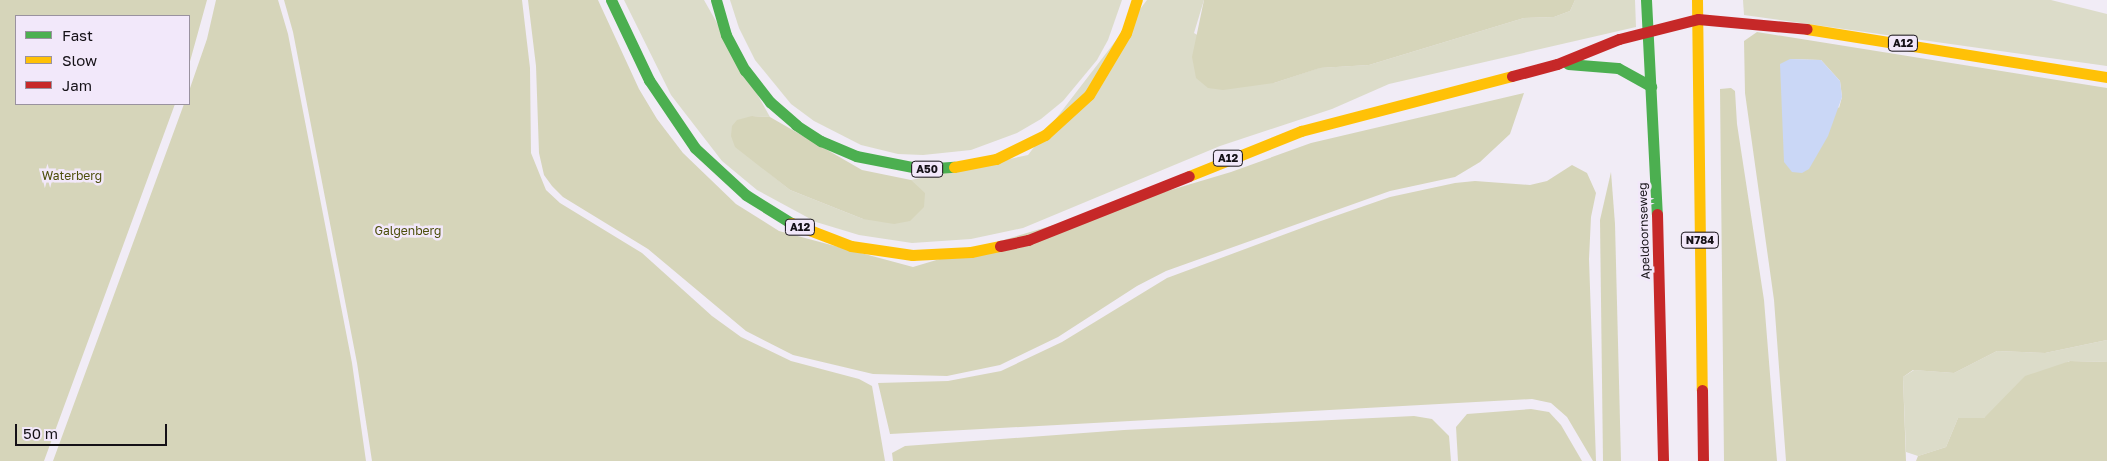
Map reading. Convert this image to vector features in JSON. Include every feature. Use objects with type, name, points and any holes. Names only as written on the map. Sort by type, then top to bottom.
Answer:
[{"type":"main road","name":"A12","points":[[611,0],[649,80],[671,115],[695,148],[746,196],[794,225],[831,240],[867,249],[912,255],[971,252],[1028,240],[1301,131],[1557,64],[1619,39],[1648,34]]},
{"type":"main road","name":"A50","points":[[716,0],[726,35],[745,70],[770,102],[796,124],[821,141],[856,156],[901,167],[944,169],[980,164],[1012,153],[1045,135],[1069,116],[1089,95],[1109,67],[1126,33],[1137,0]]},
{"type":"main road","name":"Apeldoornseweg","points":[[1646,0],[1659,254],[1663,461]]},
{"type":"main road","name":"N784","points":[[1697,0],[1702,461]]},
{"type":"main road","name":"A12","points":[[1698,19],[1834,32],[2107,77]]},
{"type":"main road","points":[[1648,34],[1698,19]]},
{"type":"main road","name":"A12","points":[[1557,64],[1599,64],[1618,68],[1651,86]]},
{"type":"green space","name":"Waterberg","points":[[0,0],[207,0],[190,61],[190,15],[15,15],[15,105],[175,105],[44,461],[0,461]]},
{"type":"green space","points":[[216,0],[278,0],[288,34],[352,363],[366,461],[53,461],[184,105],[190,105],[190,88],[207,39]]},
{"type":"green space","name":"Galgenberg","points":[[284,0],[522,0],[530,68],[531,153],[546,190],[560,203],[642,253],[712,316],[741,337],[791,361],[859,379],[872,386],[885,461],[372,461],[357,363],[293,32]]},
{"type":"green space","points":[[528,0],[598,0],[639,89],[657,119],[683,153],[736,204],[779,231],[913,267],[1231,172],[1311,143],[1524,93],[1510,134],[1480,162],[1455,177],[1390,191],[1166,271],[1137,286],[1058,337],[1000,365],[947,376],[873,374],[793,355],[746,331],[648,249],[563,197],[552,186],[544,175],[539,153],[536,66]]},
{"type":"green space","points":[[624,0],[704,0],[770,117],[752,116],[769,173],[790,190],[863,219],[911,180],[1028,155],[1147,0],[1204,0],[1194,33],[1274,83],[1319,68],[1369,65],[1524,18],[1554,17],[1570,11],[1575,0],[1635,0],[1636,27],[1389,84],[1332,109],[1220,146],[1023,228],[971,239],[912,243],[859,235],[816,222],[757,190],[722,161],[671,95]]},
{"type":"green space","points":[[730,0],[1122,0],[1108,40],[1097,60],[1063,101],[1041,119],[1017,133],[971,150],[923,155],[898,154],[861,145],[814,121],[791,104],[755,60],[739,28]]},
{"type":"green space","points":[[1204,0],[1575,0],[1570,11],[1554,17],[1524,18],[1369,65],[1320,68],[1274,83],[1223,90],[1208,88],[1196,78],[1192,57]]},
{"type":"green space","points":[[1743,0],[2051,0],[2107,14],[2107,66],[1744,15]]},
{"type":"green space","points":[[1757,32],[2107,88],[2107,340],[2045,353],[1997,351],[1954,373],[1913,370],[1903,377],[1906,461],[1786,461],[1774,300],[1745,93],[1744,41]],"holes":[[[1790,59],[1821,60],[1840,81],[1842,97],[1839,108]]]},
{"type":"green space","points":[[1731,88],[1735,91],[1737,124],[1764,300],[1777,461],[1724,461],[1720,89]]},
{"type":"green space","points":[[752,116],[770,117],[862,170],[911,180],[925,193],[924,207],[910,221],[894,224],[863,219],[790,190],[735,147],[731,136],[732,126],[737,120]]},
{"type":"green space","points":[[1572,165],[1587,173],[1596,193],[1591,217],[1589,259],[1596,461],[1593,461],[1567,417],[1551,403],[1532,399],[890,434],[878,383],[948,381],[1001,371],[1062,342],[1167,278],[1318,222],[1390,197],[1455,183],[1475,181],[1530,185],[1547,181]]},
{"type":"green space","points":[[1611,172],[1615,224],[1621,461],[1603,461],[1600,220]]},
{"type":"green space","points":[[2107,340],[2107,362],[2069,361],[1984,418],[1958,418],[1946,447],[1918,456],[1906,452],[1903,377],[1914,370],[1954,373],[1997,351],[2045,353]]},
{"type":"green space","points":[[2070,361],[2107,362],[2107,461],[1916,461],[1918,456],[1946,447],[1958,418],[1984,418],[2025,376]]},
{"type":"green space","points":[[1531,409],[1549,412],[1561,425],[1582,461],[1458,461],[1456,427],[1467,414]]},
{"type":"green space","points":[[1414,416],[1432,419],[1449,436],[1451,461],[893,461],[892,453],[905,446],[1124,430]]},
{"type":"water","points":[[1790,59],[1821,60],[1840,81],[1842,97],[1828,136],[1809,169],[1802,173],[1792,172],[1784,162],[1780,64]]},
{"type":"traffic: fast","points":[[611,0],[649,80],[695,148],[746,195],[791,223]]},
{"type":"traffic: fast","points":[[716,0],[726,35],[745,70],[770,102],[796,125],[821,141],[856,156],[922,169],[954,167]]},
{"type":"traffic: fast","points":[[1646,0],[1657,214]]},
{"type":"traffic: fast","points":[[1568,64],[1618,68],[1651,86]]},
{"type":"traffic: slow","points":[[954,167],[996,159],[1045,135],[1089,95],[1126,33],[1137,0]]},
{"type":"traffic: slow","points":[[1697,0],[1702,390]]},
{"type":"traffic: slow","points":[[1807,29],[2107,77]]},
{"type":"traffic: slow","points":[[1189,176],[1301,131],[1512,76]]},
{"type":"traffic: slow","points":[[791,223],[851,246],[912,255],[971,252],[1000,246]]},
{"type":"traffic: jam","points":[[1512,76],[1557,64],[1619,39],[1698,19],[1807,29]]},
{"type":"traffic: jam","points":[[1000,246],[1028,240],[1189,176]]},
{"type":"traffic: jam","points":[[1657,214],[1663,461]]},
{"type":"traffic: jam","points":[[1702,390],[1703,461]]}]
